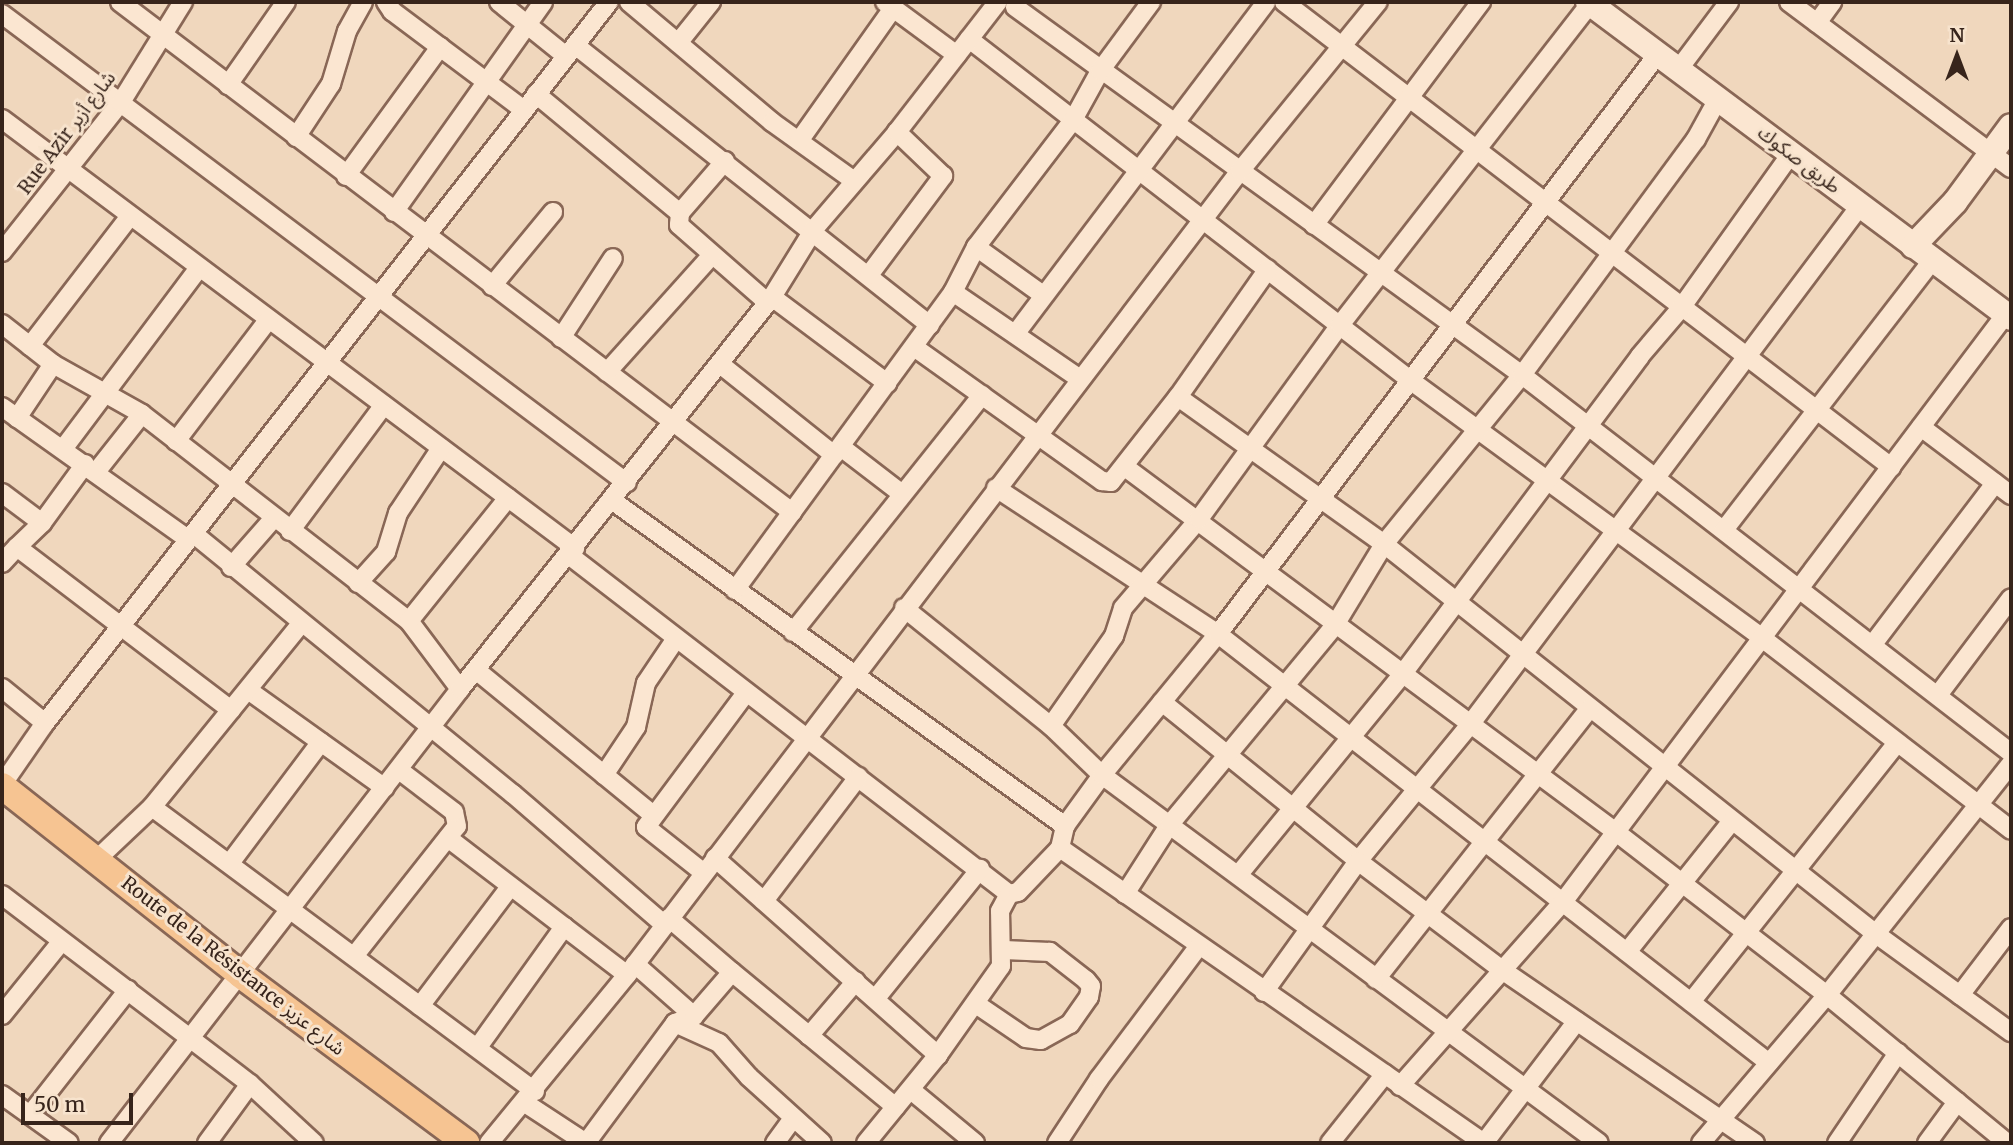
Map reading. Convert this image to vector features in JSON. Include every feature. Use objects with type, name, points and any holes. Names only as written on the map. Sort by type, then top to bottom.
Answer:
[{"type":"main road","name":"Route de la Résistance شارع عزيز","points":[[2,786],[241,975],[466,1143]]},
{"type":"street","points":[[120,2],[424,236],[792,512]]},
{"type":"street","name":"Rue Azir شارع أزير","points":[[2,252],[121,102],[160,33],[183,2]]},
{"type":"street","points":[[228,85],[286,2]]},
{"type":"street","points":[[296,137],[331,84],[347,31],[363,2]]},
{"type":"street","points":[[386,2],[440,47],[524,110]]},
{"type":"street","points":[[499,2],[725,161],[814,229],[930,325]]},
{"type":"street","points":[[394,212],[543,2]]},
{"type":"street","points":[[2,786],[46,723],[609,2]]},
{"type":"street","points":[[629,2],[799,141],[853,180]]},
{"type":"street","points":[[678,43],[711,2]]},
{"type":"street","points":[[736,590],[930,325],[953,292],[976,247],[1073,120],[1100,71],[1151,2]]},
{"type":"street","points":[[1016,333],[1266,2]]},
{"type":"street","points":[[1284,2],[1342,49],[1410,97],[1477,154],[1611,252],[1891,467]]},
{"type":"street","points":[[489,1143],[530,1097],[631,969],[852,675],[1240,171],[1378,2]]},
{"type":"street","points":[[1314,225],[1481,2]]},
{"type":"street","points":[[1678,70],[1729,2]]},
{"type":"street","points":[[1789,2],[2011,168]]},
{"type":"street","points":[[1817,23],[1832,2]]},
{"type":"street","points":[[108,1143],[241,975],[460,689],[613,501],[770,300],[814,229],[853,180],[897,132],[969,39],[1010,3],[1100,71],[1522,375],[1588,428],[1801,587],[2011,753]]},
{"type":"street","points":[[1051,726],[1114,636],[1123,608],[1199,519],[1340,326],[1477,154],[1589,3]]},
{"type":"street","name":"طريق صكوك","points":[[1589,3],[2008,316]]},
{"type":"street","points":[[799,141],[889,5],[957,55]]},
{"type":"street","points":[[2,14],[627,483]]},
{"type":"street","points":[[969,39],[1202,222],[1268,269],[1410,380],[1546,483],[1762,638],[2011,830]]},
{"type":"street","points":[[346,176],[440,47]]},
{"type":"street","points":[[866,1143],[938,1055],[1001,966],[1004,950],[1000,911],[1009,894],[1018,892],[1060,848],[1065,826],[1102,775],[1218,634],[1658,54]]},
{"type":"street","points":[[536,94],[680,213],[682,231],[712,256],[887,383]]},
{"type":"street","points":[[1125,894],[1170,824],[1335,625],[1384,544],[1522,375],[1696,139],[1718,99]]},
{"type":"street","points":[[3,122],[508,498],[675,639],[980,869],[1009,894]]},
{"type":"street","points":[[1724,530],[1814,409],[2011,126]]},
{"type":"street","points":[[869,275],[943,176],[897,132]]},
{"type":"street","points":[[1239,874],[1401,676],[1640,356],[1681,308],[1791,154]]},
{"type":"street","points":[[680,213],[725,161]]},
{"type":"street","points":[[1264,992],[1414,788],[1469,726],[1521,652],[1748,359],[1860,206]]},
{"type":"street","points":[[492,286],[553,212]]},
{"type":"street","points":[[30,346],[130,216]]},
{"type":"street","points":[[976,247],[1043,295]]},
{"type":"street","points":[[607,372],[712,256]]},
{"type":"street","points":[[561,338],[614,258]]},
{"type":"street","points":[[63,449],[101,393],[200,268]]},
{"type":"street","points":[[914,347],[1102,481],[1117,479],[1268,269]]},
{"type":"street","points":[[953,292],[1080,379]]},
{"type":"street","points":[[1400,1086],[1505,972],[1563,902],[1920,427],[2008,316]]},
{"type":"street","points":[[176,441],[269,319]]},
{"type":"street","points":[[2,324],[53,364],[142,414],[273,519],[409,621],[460,689]]},
{"type":"street","points":[[17,418],[53,364]]},
{"type":"street","points":[[720,364],[838,451],[902,494]]},
{"type":"street","points":[[793,632],[982,395]]},
{"type":"street","points":[[1178,397],[1384,544],[1876,934],[2011,1031]]},
{"type":"street","points":[[290,531],[384,405]]},
{"type":"street","points":[[2,407],[231,567],[896,1107]]},
{"type":"street","points":[[2,563],[142,414]]},
{"type":"street","points":[[1920,427],[2011,495]]},
{"type":"street","points":[[358,583],[386,552],[398,513],[441,448]]},
{"type":"street","points":[[1125,467],[1267,569],[1401,676],[1616,832],[1827,995],[2007,1143]]},
{"type":"street","points":[[1873,644],[1995,483]]},
{"type":"street","points":[[996,488],[1145,582],[1218,634],[1769,1063]]},
{"type":"street","points":[[2,493],[42,523]]},
{"type":"street","points":[[409,621],[508,498]]},
{"type":"street","points":[[613,501],[1065,826]]},
{"type":"street","points":[[231,567],[273,519]]},
{"type":"street","points":[[17,547],[125,625],[231,709]]},
{"type":"street","points":[[1938,695],[2011,598]]},
{"type":"street","points":[[904,608],[1051,726],[1102,775],[1239,874],[1448,1034],[1599,1143]]},
{"type":"street","points":[[96,860],[152,807],[300,625]]},
{"type":"street","points":[[604,775],[636,727],[646,683],[675,639]]},
{"type":"street","points":[[475,670],[653,815]]},
{"type":"street","points":[[2,688],[46,723]]},
{"type":"street","points":[[248,690],[385,788]]},
{"type":"street","points":[[704,873],[648,831],[653,815],[746,693]]},
{"type":"street","points":[[1162,702],[1426,914],[1505,972],[1755,1143]]},
{"type":"street","points":[[1376,979],[1590,708]]},
{"type":"street","points":[[230,863],[321,742]]},
{"type":"street","points":[[1691,1002],[1898,743]]},
{"type":"street","points":[[1700,1143],[1827,995],[2011,764]]},
{"type":"street","points":[[355,955],[457,826],[454,812],[399,770]]},
{"type":"street","points":[[764,901],[858,777]]},
{"type":"street","points":[[152,807],[478,1047],[530,1097],[586,1143],[676,1023],[694,1016],[732,972]]},
{"type":"street","points":[[1627,952],[1732,821]]},
{"type":"street","points":[[448,838],[564,928],[631,969],[694,1016]]},
{"type":"street","points":[[1060,848],[1198,947],[1483,1143],[1577,1021]]},
{"type":"street","points":[[715,858],[938,1055]]},
{"type":"street","points":[[876,998],[980,869]]},
{"type":"street","points":[[420,1006],[509,887]]},
{"type":"street","points":[[2,895],[250,1084],[298,1133],[314,1143]]},
{"type":"street","points":[[478,1047],[564,928]]},
{"type":"street","points":[[1960,995],[2011,928]]},
{"type":"street","points":[[2,1015],[62,941]]},
{"type":"street","points":[[1057,1143],[1099,1079],[1198,947]]},
{"type":"street","points":[[976,1004],[1026,1038],[1041,1040],[1070,1024],[1089,997],[1091,986],[1086,980],[1049,952],[1004,950]]},
{"type":"street","points":[[809,1036],[856,981]]},
{"type":"street","points":[[30,1115],[128,990]]},
{"type":"street","points":[[676,1023],[719,1043],[793,1118],[822,1143]]},
{"type":"street","points":[[1837,1143],[1898,1053]]},
{"type":"street","points":[[1330,1143],[1385,1074]]},
{"type":"street","points":[[207,1143],[250,1084]]},
{"type":"street","points":[[911,1090],[975,1143]]},
{"type":"street","points":[[2,1095],[69,1143]]},
{"type":"street","points":[[1927,1143],[1957,1101]]},
{"type":"street","points":[[775,1143],[793,1118]]},
{"type":"street","points":[[283,1143],[298,1133]]}]
